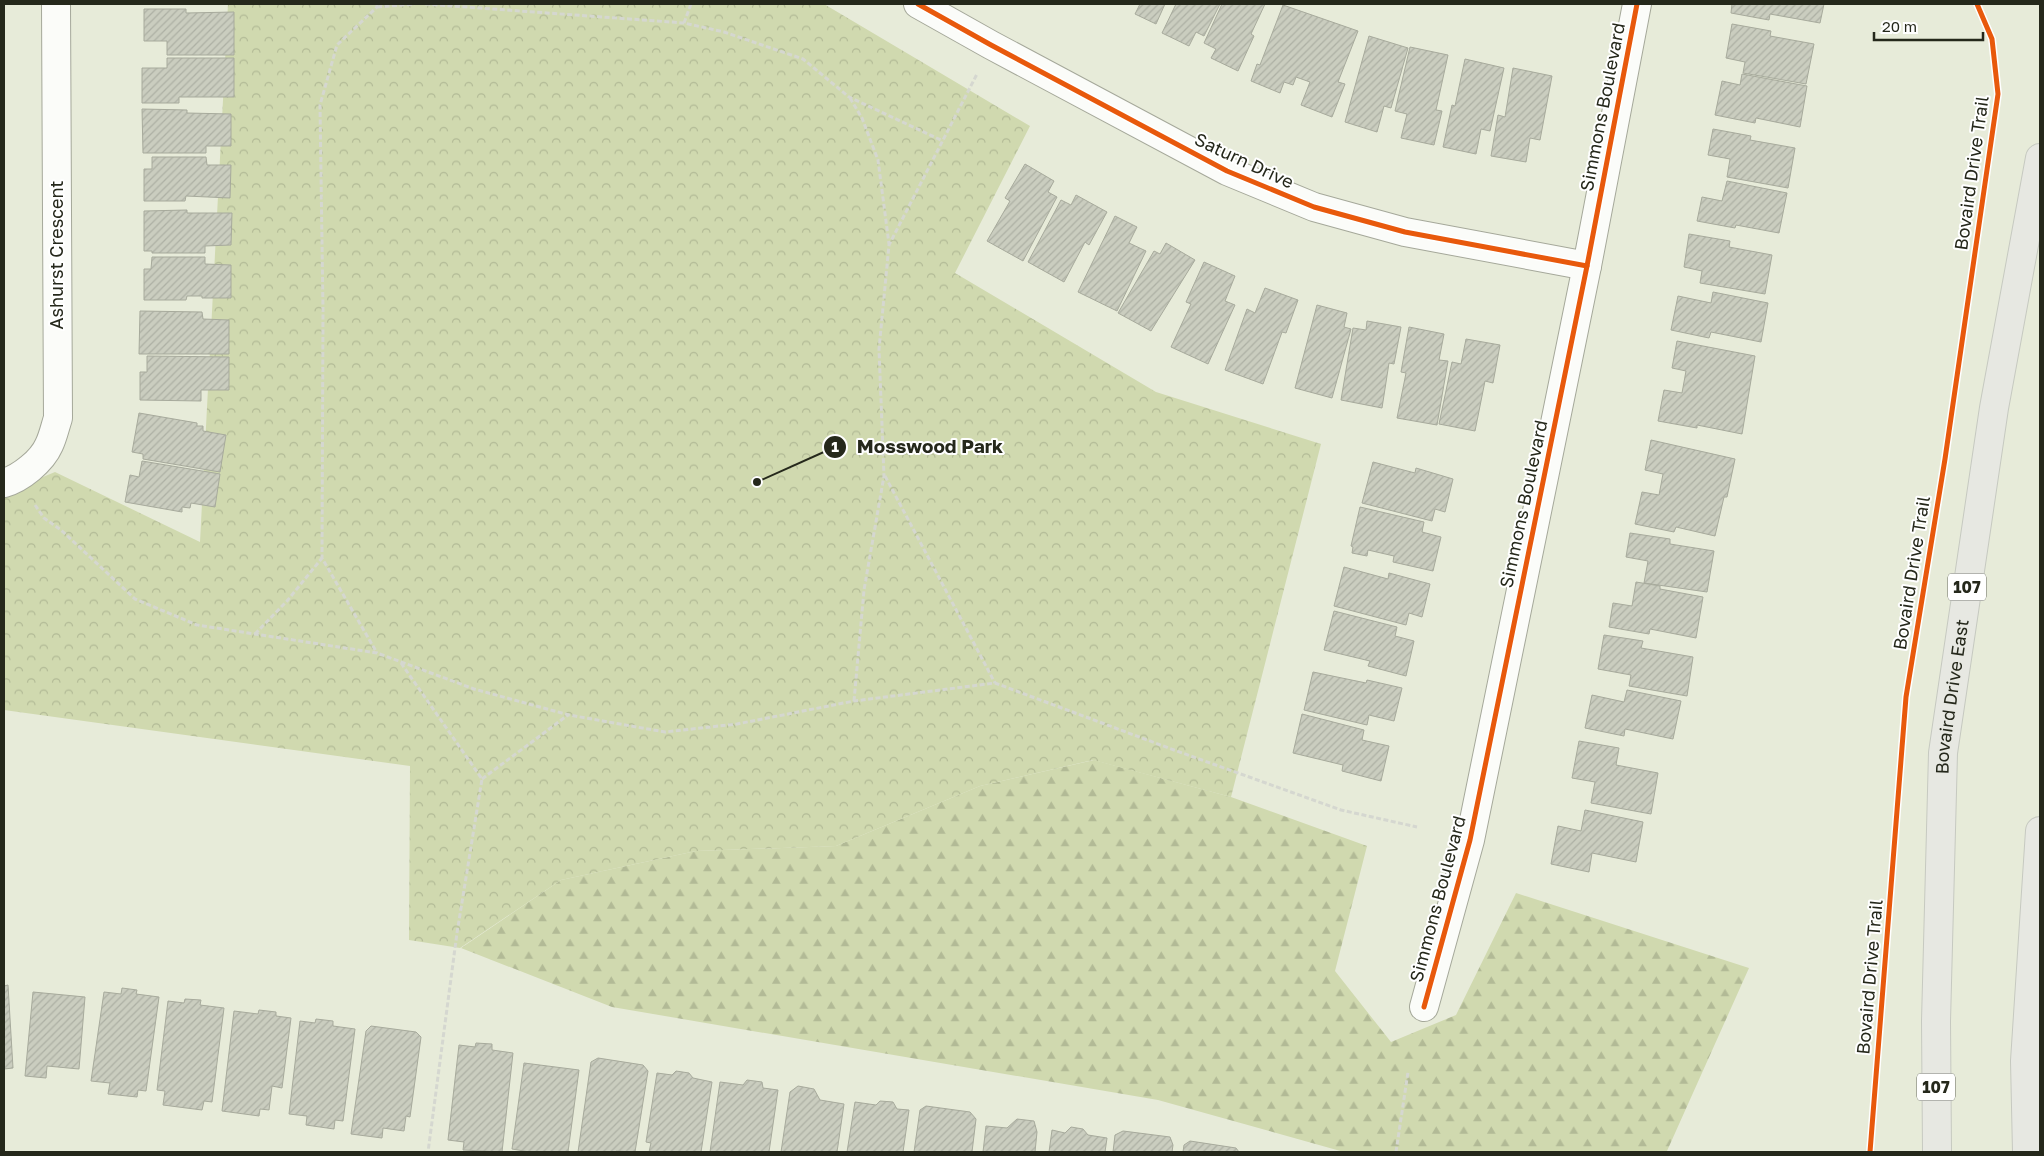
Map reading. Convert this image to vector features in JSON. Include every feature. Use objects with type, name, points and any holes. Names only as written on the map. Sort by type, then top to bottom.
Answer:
[{"type":"main road","name":"Bovaird Drive East","points":[[1937,1152],[1936,1021],[1943,753],[1994,408],[2040,158]]},
{"type":"main road","points":[[2027,1152],[2025,1061],[2040,831]]},
{"type":"street","name":"Ashurst Crescent","points":[[4,483],[31,467],[49,446],[58,418],[56,4]]},
{"type":"street","name":"Saturn Drive","points":[[918,4],[991,46],[1227,171],[1314,207],[1405,232],[1587,266]]},
{"type":"street","name":"Simmons Boulevard","points":[[1424,1007],[1470,840],[1587,266],[1637,4]]},
{"type":"path","points":[[377,654],[322,558],[323,310],[320,105],[337,45],[377,5],[416,4]]},
{"type":"path","points":[[424,4],[684,23],[724,32],[803,59],[850,97],[943,141]]},
{"type":"path","points":[[684,23],[691,4]]},
{"type":"path","points":[[889,245],[991,46]]},
{"type":"path","points":[[850,97],[862,118],[878,160],[889,245],[879,349],[884,476],[864,590],[854,702]]},
{"type":"path","points":[[884,476],[995,683]]},
{"type":"path","points":[[32,500],[44,518],[61,530],[135,599],[197,624],[377,654],[474,689],[569,715],[665,732],[737,724],[854,702],[995,683],[1341,810],[1417,827]]},
{"type":"path","points":[[254,634],[287,601],[322,558]]},
{"type":"path","points":[[401,662],[482,779],[458,933],[428,1152]]},
{"type":"path","points":[[482,779],[569,715]]},
{"type":"path","points":[[1396,1152],[1408,1072]]},
{"type":"green space","points":[[228,4],[824,4],[1030,126],[955,273],[1156,392],[1321,444],[1231,797],[1093,760],[980,786],[836,846],[696,851],[561,880],[460,948],[409,940],[410,766],[4,710],[4,493],[55,472],[200,542]]},
{"type":"green space","points":[[1094,760],[1231,797],[1367,846],[1335,971],[1391,1042],[1456,1015],[1516,893],[1749,968],[1667,1151],[1344,1152],[1158,1100],[612,1007],[461,948],[561,880],[696,851],[836,846],[980,786]]},
{"type":"building","points":[[1140,4],[1165,4],[1156,24],[1135,14]]},
{"type":"building","points":[[1176,4],[1220,4],[1204,36],[1196,32],[1189,46],[1162,33]]},
{"type":"building","points":[[1222,4],[1265,4],[1251,34],[1254,36],[1238,71],[1211,58],[1216,49],[1204,43]]},
{"type":"building","points":[[1732,4],[1824,4],[1820,23],[1770,14],[1769,20],[1731,13]]},
{"type":"building","points":[[1283,5],[1358,31],[1338,82],[1345,84],[1332,117],[1301,105],[1310,82],[1296,77],[1293,85],[1284,82],[1280,93],[1251,81],[1257,64],[1260,65]]},
{"type":"building","points":[[144,9],[186,9],[186,13],[234,12],[234,55],[167,55],[167,41],[144,41]]},
{"type":"building","points":[[1732,24],[1771,31],[1770,36],[1814,44],[1806,84],[1743,73],[1745,62],[1726,58]]},
{"type":"building","points":[[1369,36],[1408,48],[1391,108],[1384,106],[1377,132],[1345,122]]},
{"type":"building","points":[[1410,47],[1448,55],[1436,110],[1442,111],[1434,145],[1401,138],[1407,114],[1395,111]]},
{"type":"building","points":[[167,58],[234,58],[234,97],[179,97],[179,103],[142,103],[142,68],[167,68]]},
{"type":"building","points":[[1465,59],[1504,68],[1490,131],[1481,129],[1476,154],[1443,147],[1452,105],[1455,106]]},
{"type":"building","points":[[1513,68],[1552,76],[1540,140],[1530,138],[1526,162],[1491,156],[1498,115],[1505,117]]},
{"type":"building","points":[[1742,74],[1807,86],[1800,127],[1756,118],[1755,123],[1715,115],[1722,81],[1740,85]]},
{"type":"building","points":[[142,109],[187,110],[187,113],[231,114],[231,146],[206,146],[206,153],[143,153]]},
{"type":"building","points":[[1713,129],[1751,136],[1750,140],[1795,148],[1788,188],[1727,177],[1730,159],[1708,155]]},
{"type":"building","points":[[152,157],[206,157],[207,165],[231,165],[230,198],[186,196],[185,201],[144,201],[144,169],[152,169]]},
{"type":"building","points":[[1025,164],[1054,181],[1048,192],[1057,197],[1023,261],[987,241],[1010,201],[1005,198]]},
{"type":"building","points":[[1727,181],[1787,193],[1779,233],[1736,225],[1735,228],[1697,221],[1702,197],[1722,201]]},
{"type":"building","points":[[1076,195],[1107,212],[1089,245],[1085,242],[1064,282],[1028,262],[1061,200],[1071,205]]},
{"type":"building","points":[[187,210],[187,213],[232,213],[231,245],[205,246],[205,253],[152,253],[152,251],[144,251],[144,211]]},
{"type":"building","points":[[1115,216],[1137,227],[1129,243],[1146,251],[1117,311],[1078,292]]},
{"type":"building","points":[[1689,234],[1730,241],[1729,247],[1772,255],[1765,294],[1700,283],[1702,271],[1684,267]]},
{"type":"building","points":[[1166,243],[1195,260],[1151,331],[1118,313],[1154,251],[1160,254]]},
{"type":"building","points":[[152,257],[205,257],[205,264],[231,265],[231,298],[187,296],[186,300],[144,300],[144,269],[151,269]]},
{"type":"building","points":[[1204,262],[1235,276],[1225,301],[1235,305],[1208,364],[1171,347],[1191,304],[1186,302]]},
{"type":"building","points":[[1265,288],[1298,300],[1286,333],[1282,332],[1263,384],[1225,370],[1247,309],[1255,313]]},
{"type":"building","points":[[1713,292],[1768,303],[1761,342],[1711,332],[1709,338],[1671,330],[1678,296],[1711,303]]},
{"type":"building","points":[[1317,305],[1347,313],[1344,327],[1351,329],[1332,398],[1295,388]]},
{"type":"building","points":[[140,311],[202,312],[203,319],[229,320],[229,354],[139,354]]},
{"type":"building","points":[[1367,321],[1401,327],[1394,364],[1389,363],[1382,408],[1341,400],[1353,328],[1366,330]]},
{"type":"building","points":[[1409,327],[1444,334],[1439,360],[1448,361],[1437,425],[1397,418],[1406,373],[1401,372]]},
{"type":"building","points":[[1466,339],[1500,345],[1493,383],[1485,381],[1475,431],[1439,424],[1452,362],[1461,364]]},
{"type":"building","points":[[1677,341],[1755,356],[1742,434],[1697,425],[1697,428],[1658,421],[1664,390],[1682,393],[1686,371],[1672,368]]},
{"type":"building","points":[[147,356],[229,357],[229,390],[201,390],[201,401],[140,400],[140,372],[147,372]]},
{"type":"building","points":[[139,413],[197,423],[197,426],[203,426],[203,431],[226,435],[220,472],[143,459],[143,454],[132,452]]},
{"type":"building","points":[[1651,440],[1735,459],[1727,497],[1724,497],[1715,536],[1676,527],[1674,532],[1635,524],[1642,492],[1659,495],[1663,474],[1645,470]]},
{"type":"building","points":[[142,461],[220,474],[215,507],[191,503],[190,508],[182,507],[182,512],[125,502],[130,475],[139,477]]},
{"type":"building","points":[[1373,462],[1415,473],[1416,468],[1453,479],[1445,512],[1435,509],[1432,521],[1362,503]]},
{"type":"building","points":[[1360,507],[1424,522],[1422,532],[1441,537],[1433,571],[1393,562],[1394,556],[1368,550],[1367,556],[1352,553],[1353,547],[1351,546]]},
{"type":"building","points":[[1630,533],[1670,539],[1670,544],[1714,551],[1707,592],[1644,583],[1648,561],[1626,557]]},
{"type":"building","points":[[1344,567],[1388,579],[1389,573],[1430,584],[1422,617],[1409,613],[1406,625],[1334,606]]},
{"type":"building","points":[[1636,582],[1660,586],[1660,589],[1703,597],[1696,638],[1650,629],[1649,634],[1609,627],[1613,603],[1632,606]]},
{"type":"building","points":[[1334,611],[1397,627],[1395,636],[1414,641],[1406,676],[1368,666],[1370,661],[1324,650]]},
{"type":"building","points":[[1604,635],[1643,641],[1641,648],[1693,657],[1687,696],[1629,686],[1631,675],[1598,669]]},
{"type":"building","points":[[1313,672],[1366,683],[1367,680],[1402,688],[1394,721],[1369,715],[1367,725],[1304,710]]},
{"type":"building","points":[[1627,690],[1681,701],[1673,739],[1625,729],[1624,736],[1585,728],[1592,695],[1624,702]]},
{"type":"building","points":[[1302,714],[1364,730],[1362,740],[1389,746],[1381,781],[1342,771],[1343,765],[1293,753]]},
{"type":"building","points":[[1579,741],[1619,748],[1616,765],[1658,773],[1651,814],[1591,803],[1595,782],[1572,778]]},
{"type":"building","points":[[1585,810],[1643,822],[1636,862],[1592,853],[1589,872],[1551,864],[1558,826],[1581,831]]},
{"type":"building","points":[[8,985],[13,1068],[4,1069],[4,986]]},
{"type":"building","points":[[122,988],[137,990],[136,994],[159,997],[146,1091],[138,1090],[137,1097],[108,1094],[110,1083],[91,1081],[104,992],[121,994]]},
{"type":"building","points":[[33,992],[85,997],[79,1069],[47,1066],[46,1078],[25,1076]]},
{"type":"building","points":[[185,999],[201,1000],[200,1005],[224,1008],[212,1102],[204,1101],[202,1110],[163,1105],[165,1091],[157,1090],[168,1001],[184,1003]]},
{"type":"building","points":[[259,1010],[276,1012],[276,1016],[291,1018],[282,1088],[272,1086],[269,1110],[260,1109],[259,1116],[222,1111],[234,1011],[258,1014]]},
{"type":"building","points":[[316,1019],[333,1021],[333,1026],[355,1029],[343,1121],[335,1120],[334,1129],[306,1125],[307,1116],[289,1114],[300,1021],[315,1023]]},
{"type":"building","points":[[371,1026],[416,1032],[421,1037],[410,1117],[406,1116],[404,1131],[383,1128],[382,1138],[351,1134],[366,1031]]},
{"type":"building","points":[[476,1043],[492,1044],[492,1050],[513,1053],[502,1152],[463,1150],[464,1142],[448,1140],[459,1045],[475,1047]]},
{"type":"building","points":[[598,1058],[643,1065],[648,1071],[635,1152],[578,1152],[591,1062]]},
{"type":"building","points":[[524,1063],[579,1070],[568,1152],[530,1152],[512,1149]]},
{"type":"building","points":[[676,1071],[689,1073],[693,1078],[712,1082],[701,1152],[649,1152],[651,1143],[646,1142],[657,1073],[672,1075]]},
{"type":"building","points":[[747,1080],[762,1082],[763,1088],[778,1090],[769,1152],[710,1152],[720,1082],[743,1085]]},
{"type":"building","points":[[798,1086],[814,1089],[820,1100],[844,1104],[837,1152],[781,1152],[790,1092]]},
{"type":"building","points":[[880,1101],[893,1102],[897,1109],[909,1110],[903,1152],[847,1152],[855,1102],[876,1105]]},
{"type":"building","points":[[926,1106],[970,1112],[976,1119],[972,1152],[914,1152],[920,1110]]},
{"type":"building","points":[[1017,1119],[1034,1121],[1037,1132],[1035,1152],[983,1152],[986,1126],[1007,1128]]},
{"type":"building","points":[[1071,1127],[1083,1129],[1088,1135],[1107,1138],[1105,1152],[1049,1152],[1052,1130],[1065,1133]]},
{"type":"building","points":[[1123,1131],[1170,1137],[1173,1145],[1172,1152],[1113,1152],[1115,1135]]},
{"type":"building","points":[[1190,1141],[1236,1148],[1239,1152],[1183,1152],[1184,1145]]},
{"type":"cycle path","points":[[918,4],[1227,171],[1314,207],[1405,232],[1587,266]]},
{"type":"cycle path","points":[[1424,1007],[1470,840],[1587,266],[1637,4]]},
{"type":"cycle path","name":"Bovaird Drive Trail","points":[[1870,1152],[1906,697],[1945,459],[1998,94],[1992,39],[1977,4]]},
{"type":"place","name":"Mosswood Park","points":[[757,482]]}]
